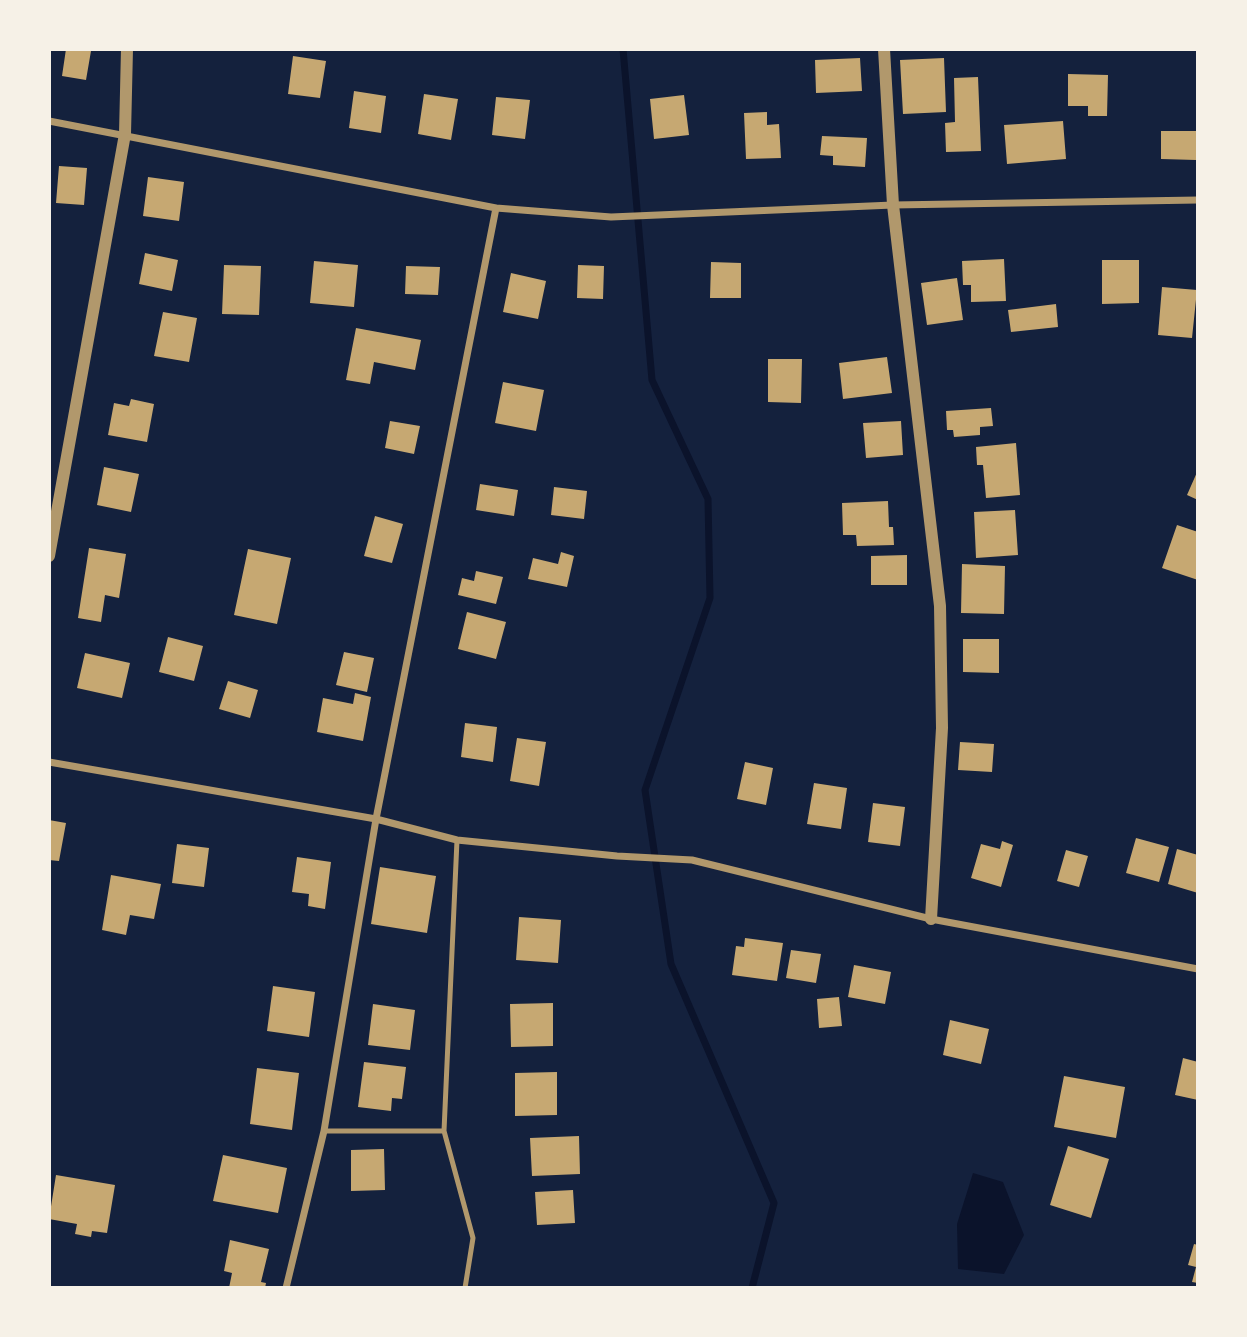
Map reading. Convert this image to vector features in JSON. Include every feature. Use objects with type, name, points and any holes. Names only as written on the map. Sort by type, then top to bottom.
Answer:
[{"type":"street","points":[[49,556],[125,134],[127,49]]},
{"type":"street","points":[[884,49],[893,205],[940,606],[942,728],[931,919]]},
{"type":"street","points":[[49,121],[496,208],[611,217],[893,205],[1198,200]]},
{"type":"street","points":[[286,1288],[324,1131],[376,819],[496,208]]},
{"type":"street","points":[[49,762],[376,819],[457,840],[617,856],[692,860],[931,919],[1198,969]]},
{"type":"lane","points":[[457,840],[444,1130],[473,1238],[465,1288]]},
{"type":"lane","points":[[324,1131],[444,1130]]},
{"type":"water","points":[[973,1173],[1003,1182],[1024,1235],[1004,1274],[958,1269],[957,1224]]},
{"type":"building","points":[[66,49],[91,51],[86,80],[62,76]]},
{"type":"building","points":[[293,56],[326,61],[320,98],[288,94]]},
{"type":"building","points":[[860,58],[862,91],[816,93],[815,60]]},
{"type":"building","points":[[944,58],[946,112],[903,114],[900,60]]},
{"type":"building","points":[[1068,74],[1108,75],[1107,116],[1088,116],[1088,106],[1068,106]]},
{"type":"building","points":[[978,77],[981,151],[946,152],[945,123],[955,122],[954,78]]},
{"type":"building","points":[[354,91],[386,96],[381,133],[349,128]]},
{"type":"building","points":[[424,94],[458,99],[451,140],[418,134]]},
{"type":"building","points":[[684,95],[689,135],[654,139],[650,99]]},
{"type":"building","points":[[496,97],[530,100],[525,139],[492,135]]},
{"type":"building","points":[[767,112],[767,125],[779,124],[781,158],[746,159],[744,113]]},
{"type":"building","points":[[1063,121],[1066,159],[1007,164],[1004,125]]},
{"type":"building","points":[[1161,131],[1196,131],[1196,160],[1161,159]]},
{"type":"building","points":[[822,136],[867,138],[865,167],[833,165],[833,156],[820,155]]},
{"type":"building","points":[[59,166],[87,168],[84,205],[56,203]]},
{"type":"building","points":[[148,177],[184,182],[179,221],[143,216]]},
{"type":"building","points":[[145,253],[178,260],[172,291],[139,284]]},
{"type":"building","points":[[1004,259],[1006,301],[971,302],[971,285],[963,285],[962,261]]},
{"type":"building","points":[[1102,260],[1139,260],[1139,303],[1102,304]]},
{"type":"building","points":[[314,261],[358,265],[354,307],[310,303]]},
{"type":"building","points":[[711,262],[741,263],[741,298],[710,298]]},
{"type":"building","points":[[224,265],[261,266],[259,315],[222,314]]},
{"type":"building","points":[[578,265],[604,266],[603,299],[577,298]]},
{"type":"building","points":[[406,266],[440,267],[438,295],[405,294]]},
{"type":"building","points":[[511,273],[546,281],[538,319],[503,312]]},
{"type":"building","points":[[957,278],[963,320],[927,325],[921,283]]},
{"type":"building","points":[[1162,287],[1197,290],[1192,338],[1158,335]]},
{"type":"building","points":[[1056,304],[1058,327],[1011,332],[1008,310]]},
{"type":"building","points":[[163,312],[197,318],[189,362],[154,356]]},
{"type":"building","points":[[356,328],[421,340],[415,370],[374,362],[370,384],[346,380]]},
{"type":"building","points":[[887,357],[892,393],[843,399],[839,363]]},
{"type":"building","points":[[768,359],[802,359],[801,403],[768,402]]},
{"type":"building","points":[[503,382],[544,390],[536,431],[495,423]]},
{"type":"building","points":[[131,399],[154,404],[147,442],[108,435],[114,403],[129,406]]},
{"type":"building","points":[[991,408],[993,426],[980,427],[980,435],[954,437],[953,430],[947,430],[946,411]]},
{"type":"building","points":[[390,421],[420,426],[414,454],[385,448]]},
{"type":"building","points":[[901,421],[903,455],[866,458],[863,423]]},
{"type":"building","points":[[1016,443],[1020,495],[986,498],[983,465],[977,465],[976,447]]},
{"type":"building","points":[[104,467],[139,474],[131,512],[97,505]]},
{"type":"building","points":[[1198,470],[1198,500],[1187,495]]},
{"type":"building","points":[[480,484],[518,490],[514,516],[476,510]]},
{"type":"building","points":[[554,487],[587,491],[584,519],[551,515]]},
{"type":"building","points":[[888,501],[889,527],[893,527],[894,545],[857,546],[856,535],[843,535],[842,503]]},
{"type":"building","points":[[1015,510],[1018,555],[976,558],[974,512]]},
{"type":"building","points":[[375,516],[403,524],[392,563],[364,556]]},
{"type":"building","points":[[1177,525],[1198,532],[1198,580],[1162,568]]},
{"type":"building","points":[[89,548],[126,554],[119,598],[105,595],[101,622],[78,618]]},
{"type":"building","points":[[248,549],[291,558],[277,624],[234,615]]},
{"type":"building","points":[[561,552],[574,556],[567,587],[528,579],[533,558],[558,564]]},
{"type":"building","points":[[907,555],[907,585],[871,585],[871,556]]},
{"type":"building","points":[[962,564],[1005,566],[1004,614],[961,613]]},
{"type":"building","points":[[476,571],[503,577],[496,604],[458,595],[462,578],[474,581]]},
{"type":"building","points":[[467,612],[506,622],[496,659],[458,649]]},
{"type":"building","points":[[168,637],[203,646],[194,681],[159,672]]},
{"type":"building","points":[[963,639],[999,639],[999,673],[963,672]]},
{"type":"building","points":[[344,652],[374,658],[367,692],[336,685]]},
{"type":"building","points":[[85,653],[130,663],[122,698],[77,688]]},
{"type":"building","points":[[228,681],[258,690],[250,718],[219,709]]},
{"type":"building","points":[[355,693],[371,697],[363,741],[317,732],[323,698],[353,704]]},
{"type":"building","points":[[465,723],[497,727],[493,762],[461,757]]},
{"type":"building","points":[[517,738],[546,742],[539,786],[510,781]]},
{"type":"building","points":[[960,742],[994,744],[992,772],[958,770]]},
{"type":"building","points":[[745,762],[773,768],[766,805],[737,799]]},
{"type":"building","points":[[814,783],[847,788],[841,829],[807,824]]},
{"type":"building","points":[[873,803],[905,807],[900,846],[868,842]]},
{"type":"building","points":[[49,820],[66,823],[59,861],[49,860]]},
{"type":"building","points":[[1136,838],[1169,847],[1159,882],[1126,873]]},
{"type":"building","points":[[1002,841],[1013,845],[1001,887],[971,878],[981,844],[1000,849]]},
{"type":"building","points":[[177,844],[209,848],[204,887],[172,883]]},
{"type":"building","points":[[1177,849],[1198,855],[1198,893],[1168,884]]},
{"type":"building","points":[[1066,850],[1088,856],[1079,887],[1057,881]]},
{"type":"building","points":[[297,857],[331,862],[325,909],[308,906],[309,894],[292,892]]},
{"type":"building","points":[[380,867],[436,876],[427,933],[371,924]]},
{"type":"building","points":[[111,875],[161,884],[154,919],[130,915],[126,935],[102,930]]},
{"type":"building","points":[[519,917],[561,920],[558,963],[516,960]]},
{"type":"building","points":[[745,938],[783,943],[777,981],[732,975],[736,946],[744,947]]},
{"type":"building","points":[[791,950],[821,954],[816,983],[786,978]]},
{"type":"building","points":[[854,965],[891,972],[885,1004],[848,997]]},
{"type":"building","points":[[273,986],[315,992],[309,1037],[267,1031]]},
{"type":"building","points":[[839,997],[842,1026],[819,1028],[817,999]]},
{"type":"building","points":[[553,1003],[553,1046],[511,1047],[510,1004]]},
{"type":"building","points":[[373,1004],[415,1010],[410,1050],[368,1045]]},
{"type":"building","points":[[950,1020],[989,1029],[981,1064],[943,1055]]},
{"type":"building","points":[[1183,1058],[1198,1062],[1198,1100],[1175,1095]]},
{"type":"building","points":[[364,1062],[406,1067],[402,1099],[392,1098],[391,1111],[358,1107]]},
{"type":"building","points":[[257,1068],[299,1073],[292,1130],[250,1124]]},
{"type":"building","points":[[557,1072],[557,1115],[515,1116],[515,1073]]},
{"type":"building","points":[[1064,1076],[1125,1087],[1116,1138],[1054,1127]]},
{"type":"building","points":[[579,1136],[580,1174],[532,1176],[530,1138]]},
{"type":"building","points":[[1068,1146],[1109,1159],[1091,1218],[1050,1205]]},
{"type":"building","points":[[384,1149],[385,1190],[351,1191],[351,1150]]},
{"type":"building","points":[[223,1155],[287,1168],[278,1213],[213,1201]]},
{"type":"building","points":[[56,1175],[115,1185],[107,1233],[92,1231],[91,1237],[75,1234],[77,1224],[49,1219]]},
{"type":"building","points":[[573,1190],[575,1223],[537,1225],[535,1192]]},
{"type":"building","points":[[230,1240],[269,1249],[261,1282],[266,1283],[265,1288],[229,1288],[232,1273],[224,1271]]},
{"type":"building","points":[[1194,1244],[1198,1245],[1198,1283],[1192,1282],[1196,1267],[1188,1265]]},
{"type":"waterway","points":[[623,49],[652,380],[708,499],[710,598],[645,790],[671,964],[774,1203],[752,1288]]}]
